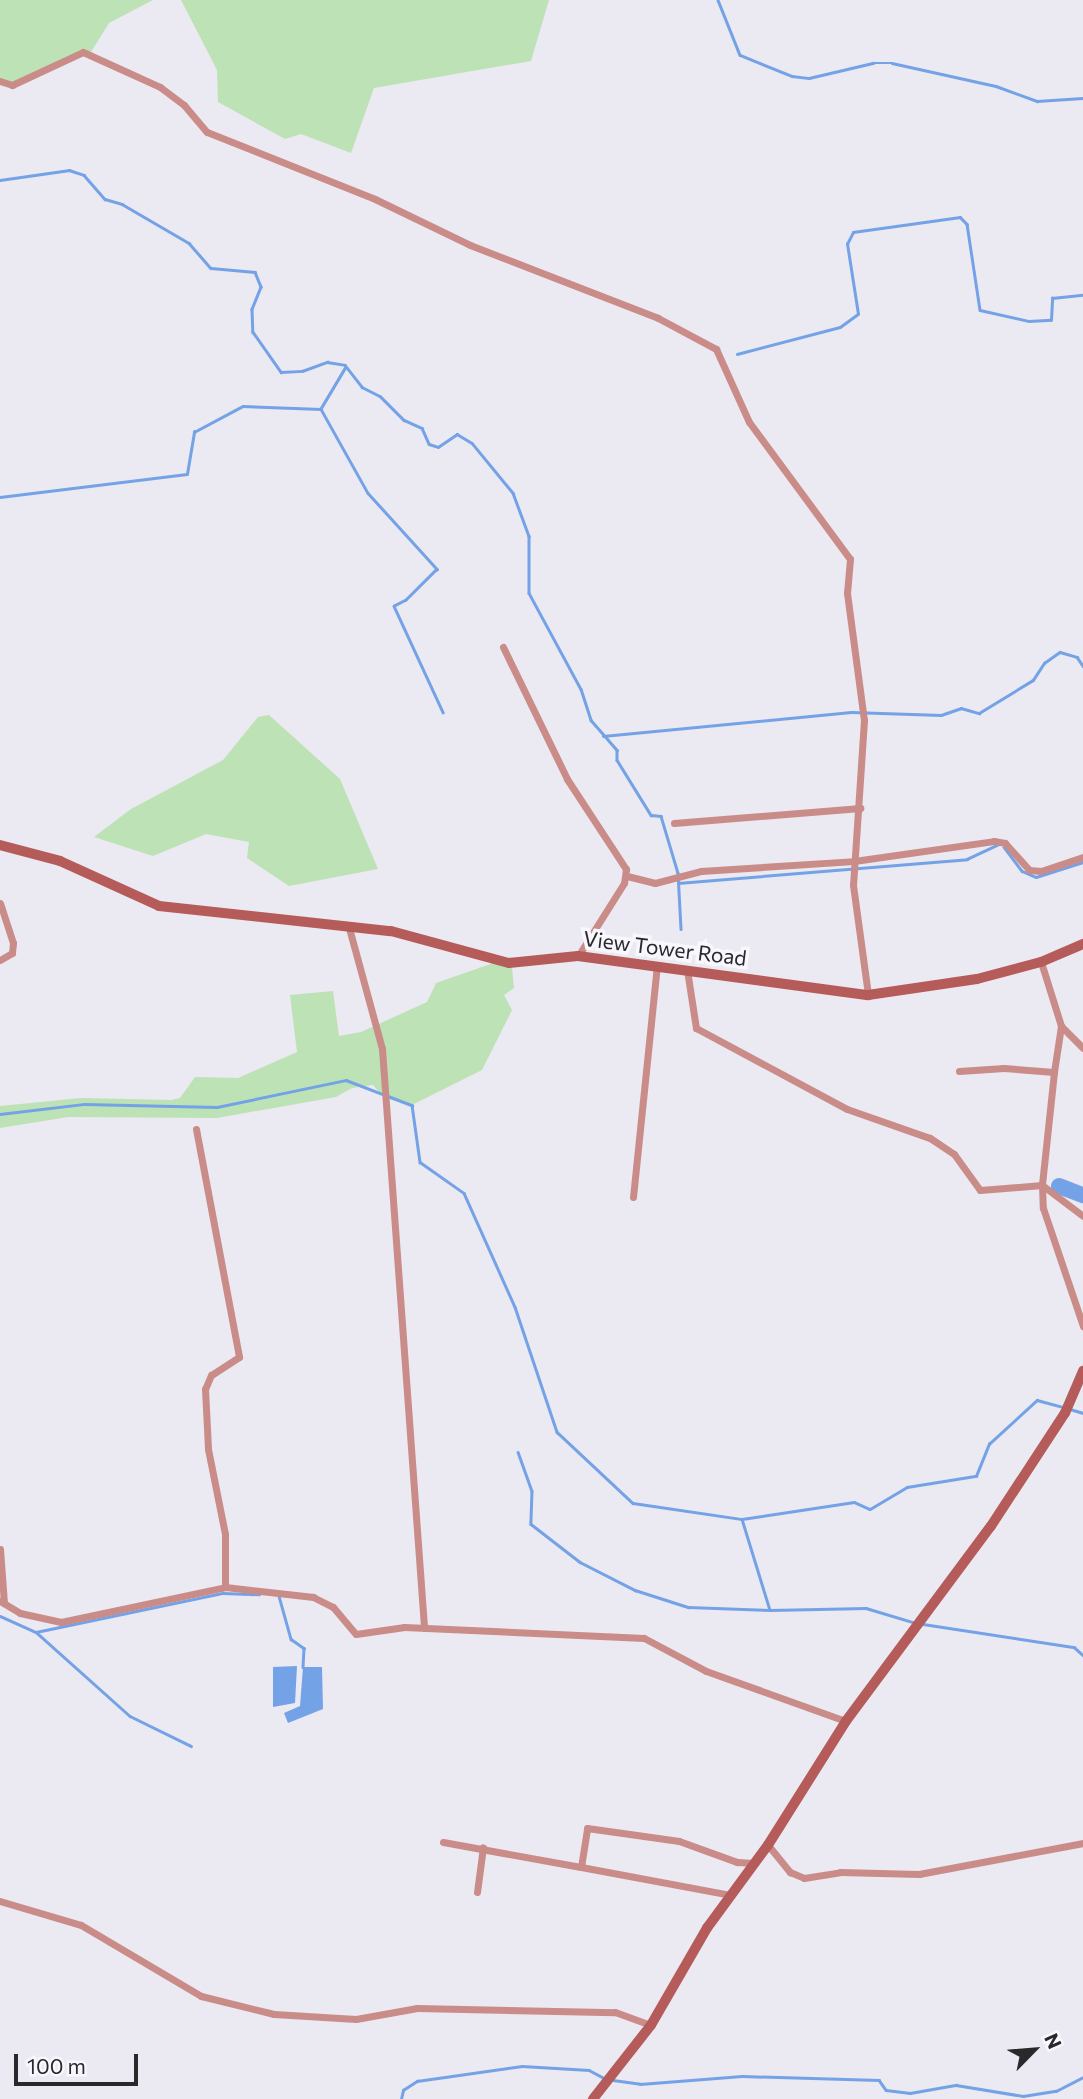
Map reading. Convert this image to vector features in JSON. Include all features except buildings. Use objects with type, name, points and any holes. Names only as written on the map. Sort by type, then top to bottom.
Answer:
[{"type":"street","points":[[0,81],[12,85],[83,52],[160,87],[184,105],[207,132],[375,199],[482,250],[658,318],[716,349],[749,422],[850,559],[847,593],[864,720],[860,808],[854,861],[868,995]]},
{"type":"street","points":[[503,647],[567,779],[616,849],[627,876]]},
{"type":"street","points":[[674,822],[860,808]]},
{"type":"street","points":[[627,876],[655,883],[701,871],[854,861],[994,841],[1005,843],[1029,870],[1041,871],[1083,857]]},
{"type":"street","name":"View Tower Road","points":[[0,845],[60,861],[159,906],[391,931],[509,963],[578,956],[657,964],[868,995],[977,979],[1041,962],[1083,944]]},
{"type":"street","points":[[578,956],[627,876]]},
{"type":"street","points":[[0,903],[13,943],[12,953],[0,960]]},
{"type":"street","points":[[349,928],[382,1049],[424,1627]]},
{"type":"street","points":[[1041,962],[1061,1026],[1042,1185],[1044,1208],[1083,1326]]},
{"type":"street","points":[[633,1197],[657,964]]},
{"type":"street","points":[[687,970],[696,1028],[847,1109],[930,1138],[954,1154],[980,1190],[1042,1185],[1083,1216]]},
{"type":"street","points":[[1061,1026],[1083,1048]]},
{"type":"street","points":[[959,1071],[1004,1068],[1054,1072]]},
{"type":"street","points":[[196,1129],[239,1357],[211,1375],[205,1389],[208,1449],[225,1534],[225,1587]]},
{"type":"street","points":[[593,2099],[606,2079],[651,2025],[731,1895],[768,1845],[846,1721],[913,1627],[991,1527],[1067,1408],[1083,1371]]},
{"type":"street","points":[[0,1549],[2,1602],[40,1619],[61,1622],[225,1587],[313,1597],[333,1607],[356,1634],[424,1627],[644,1638],[706,1671],[846,1721]]},
{"type":"street","points":[[581,1867],[587,1828],[679,1841],[737,1862],[755,1863]]},
{"type":"street","points":[[443,1842],[483,1847],[731,1895]]},
{"type":"street","points":[[768,1845],[790,1872],[804,1878],[840,1872],[919,1874],[1083,1843]]},
{"type":"street","points":[[477,1892],[483,1847]]},
{"type":"street","points":[[0,1901],[80,1925],[201,1996],[274,2014],[356,2019],[417,2008],[591,2011],[615,2012],[651,2025]]},
{"type":"green space","points":[[0,0],[153,0],[109,23],[89,55],[83,52],[12,85],[0,81]]},
{"type":"green space","points":[[181,0],[549,0],[531,61],[374,88],[351,153],[301,134],[285,139],[218,102],[217,70]]},
{"type":"green space","points":[[269,715],[340,779],[378,869],[289,886],[247,858],[249,842],[206,834],[153,856],[94,837],[131,809],[223,760],[258,717]]},
{"type":"green space","points":[[511,957],[514,988],[504,995],[512,1010],[482,1070],[412,1105],[384,1098],[373,1085],[352,1088],[336,1097],[217,1118],[68,1117],[0,1128],[0,1106],[81,1098],[171,1100],[180,1098],[195,1077],[238,1078],[297,1052],[290,995],[333,991],[339,1036],[361,1032],[427,1002],[436,983]]},
{"type":"water","points":[[297,1666],[295,1703],[273,1707],[273,1667]]},
{"type":"water","points":[[303,1667],[322,1667],[323,1709],[288,1723],[284,1713],[300,1706]]},
{"type":"waterway","points":[[718,0],[740,55],[792,76],[809,78],[873,63],[892,63],[996,86],[1037,101],[1083,98]]},
{"type":"waterway","points":[[0,180],[69,170],[84,175],[105,199],[122,204],[189,243],[211,268],[255,272],[261,287],[252,309],[253,332],[281,372],[302,371],[327,362],[345,365],[362,387],[380,396],[404,420],[422,428],[429,444],[438,447],[457,434],[472,443],[513,493],[529,536],[529,593],[581,689],[591,720],[617,750],[617,760],[651,815],[661,816],[678,873],[681,929]]},
{"type":"waterway","points":[[737,354],[840,327],[858,314],[847,244],[853,232],[960,217],[967,224],[980,310],[1029,321],[1051,320],[1052,298],[1083,295]]},
{"type":"waterway","points":[[346,367],[321,409],[368,493],[437,569],[406,600],[394,606],[443,712]]},
{"type":"waterway","points":[[0,497],[187,474],[194,432],[243,406],[321,409]]},
{"type":"waterway","points":[[603,736],[851,712],[941,715],[961,708],[979,713],[1033,680],[1044,663],[1060,652],[1077,657],[1083,666]]},
{"type":"waterway","points":[[678,883],[967,859],[999,844]]},
{"type":"waterway","points":[[1004,847],[1022,871],[1036,877],[1083,862]]},
{"type":"waterway","points":[[0,1114],[84,1104],[217,1107],[346,1080],[382,1094]]},
{"type":"waterway","points":[[388,1096],[412,1105],[420,1162],[464,1193],[515,1307],[557,1432],[633,1503],[742,1519],[770,1610],[866,1608],[916,1623]]},
{"type":"waterway","points":[[1059,1186],[1083,1195]]},
{"type":"waterway","points":[[742,1519],[854,1502],[870,1509],[907,1487],[976,1476],[989,1444],[1037,1400],[1063,1407]]},
{"type":"waterway","points":[[1070,1409],[1083,1413]]},
{"type":"waterway","points":[[518,1452],[532,1491],[531,1524],[580,1562],[635,1590],[688,1607],[770,1610]]},
{"type":"waterway","points":[[36,1632],[223,1593],[259,1594]]},
{"type":"waterway","points":[[279,1596],[291,1639],[304,1648],[303,1667]]},
{"type":"waterway","points":[[0,1616],[36,1632],[130,1716],[191,1746]]},
{"type":"waterway","points":[[923,1624],[1074,1647],[1083,1655]]},
{"type":"waterway","points":[[401,2099],[403,2090],[417,2081],[522,2066],[589,2070],[606,2079]]},
{"type":"waterway","points":[[613,2080],[640,2084],[742,2076],[879,2080],[886,2090],[910,2093],[956,2085],[1023,2096],[1056,2091],[1083,2077]]}]
